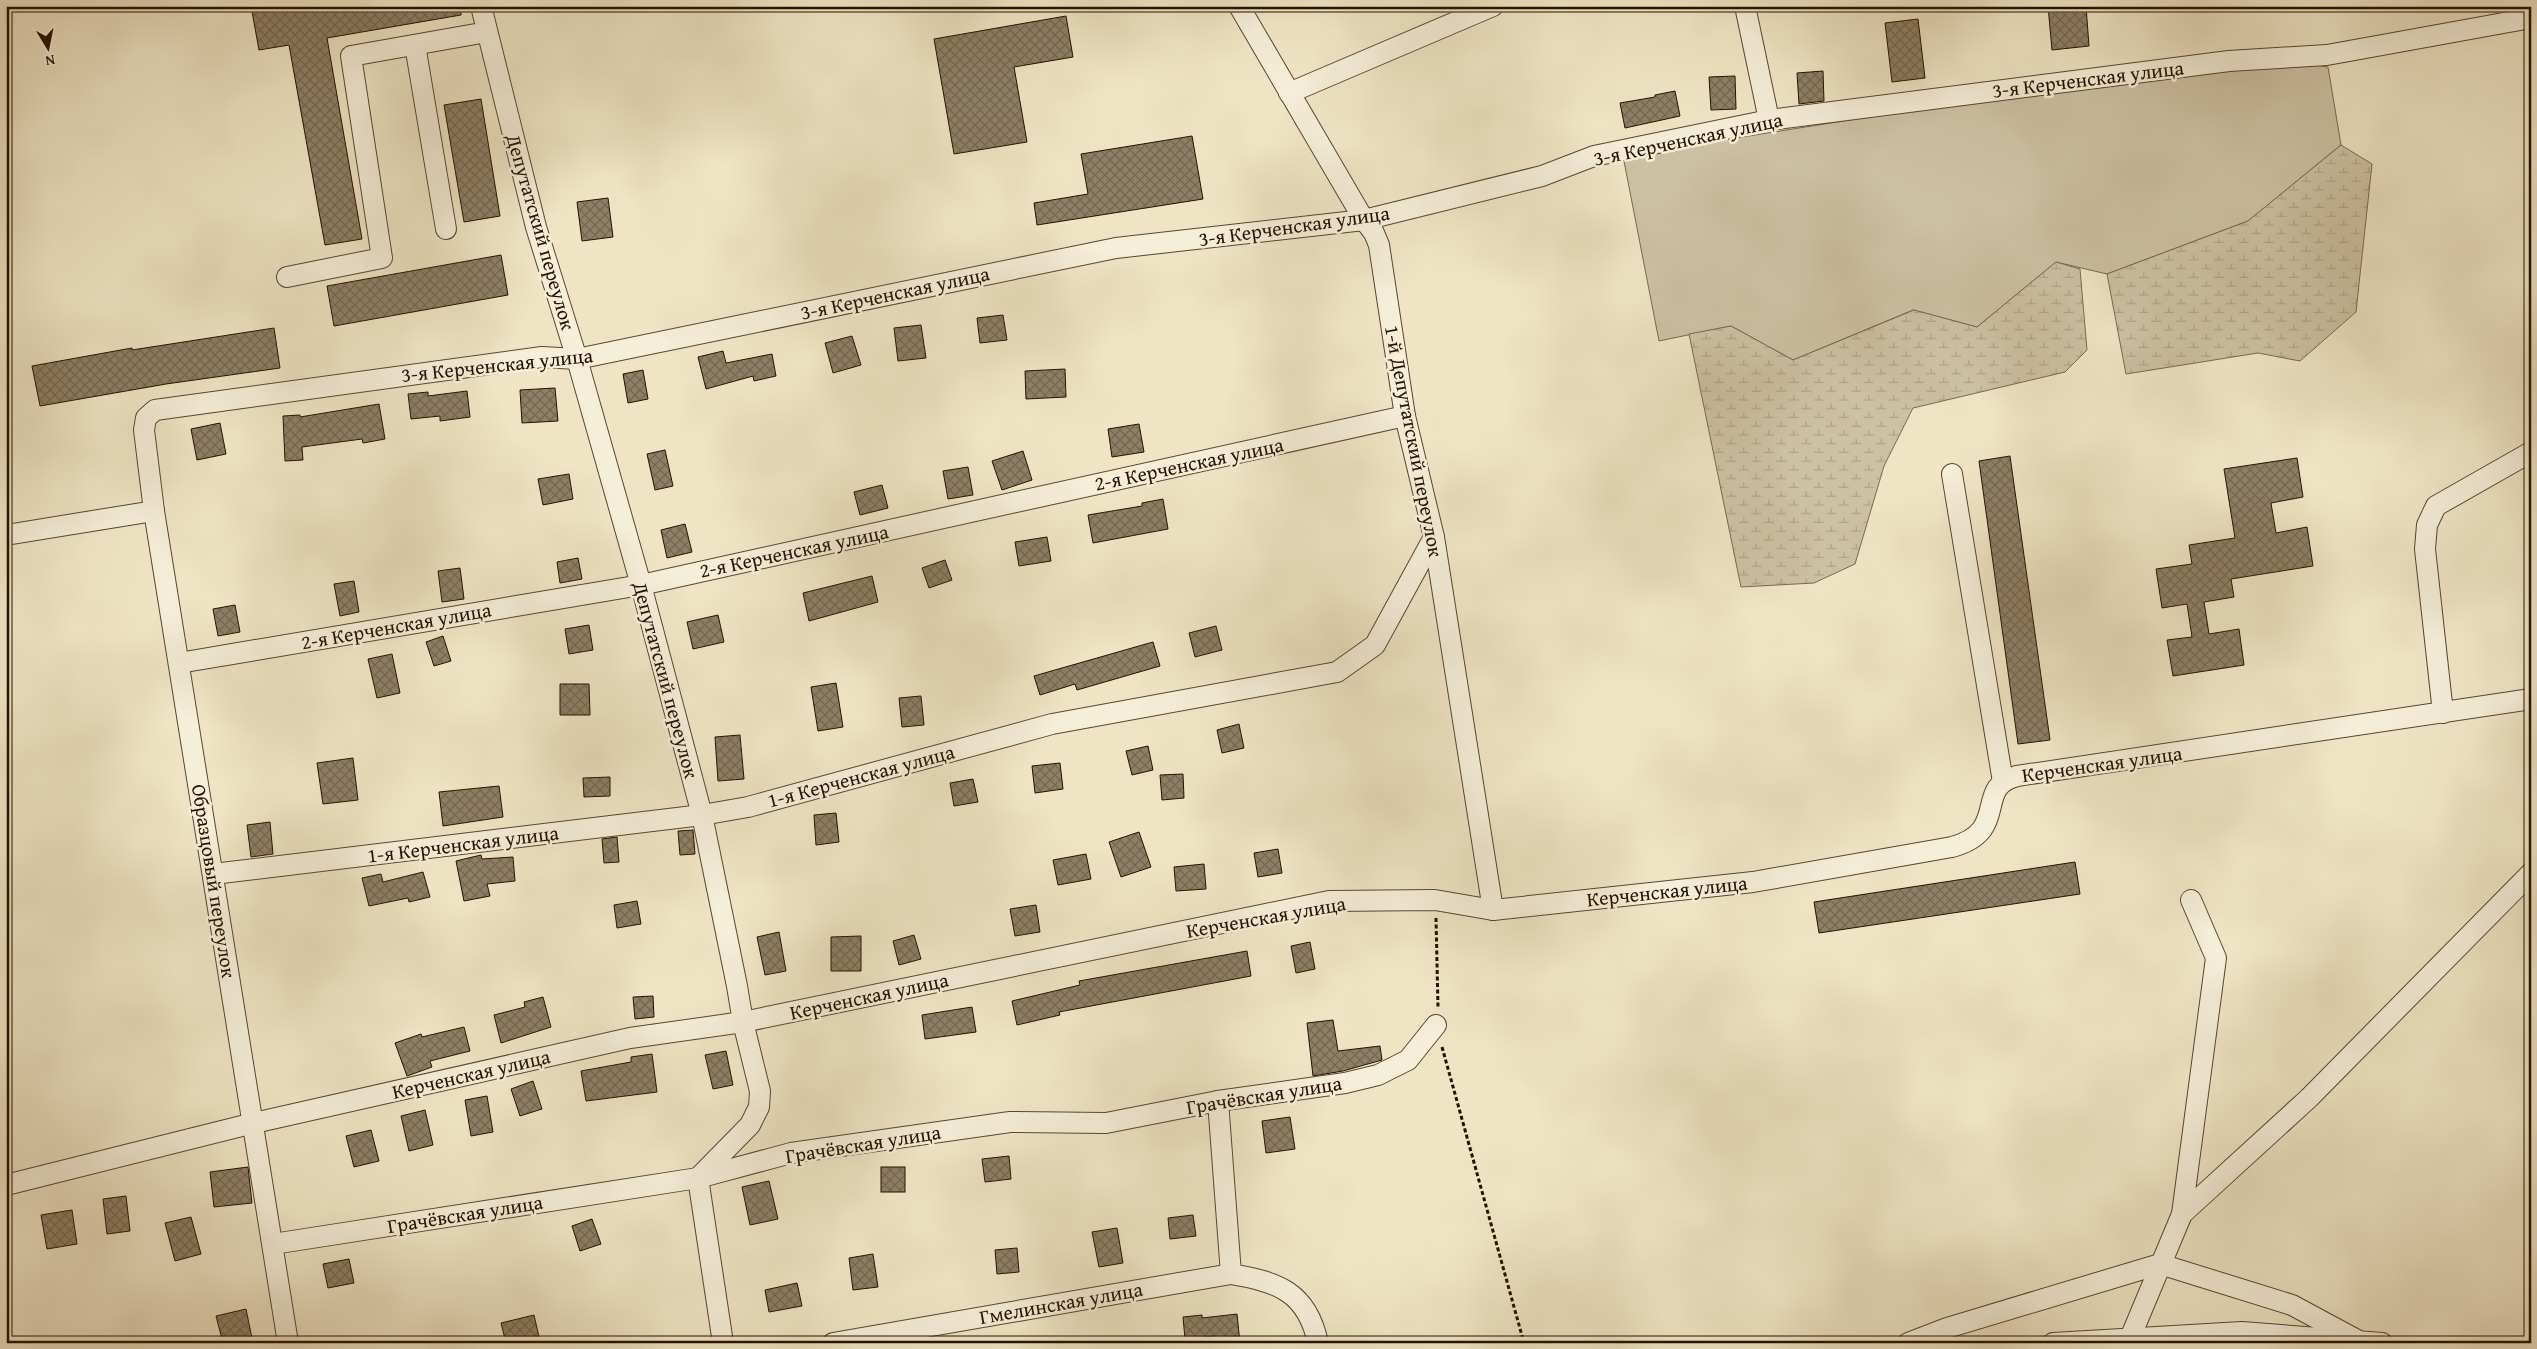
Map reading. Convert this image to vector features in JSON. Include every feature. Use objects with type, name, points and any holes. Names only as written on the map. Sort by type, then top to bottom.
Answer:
[{"type":"street","name":"Депутатский переулок","points":[[481,6],[536,227],[577,359],[702,816],[743,1022],[760,1091],[759,1108],[750,1125],[698,1178]]},
{"type":"street","name":"1-й Депутатский переулок","points":[[1239,6],[1364,220],[1374,233],[1379,245],[1405,416],[1434,537],[1493,910]]},
{"type":"street","points":[[1289,93],[1493,6]]},
{"type":"street","points":[[1745,6],[1769,120]]},
{"type":"street","name":"3-я Керченская улица","points":[[146,418],[155,410],[176,406],[542,357],[577,359],[1116,248],[1364,220],[1542,176],[1594,156],[1769,120],[2229,61],[2327,55],[2531,18]]},
{"type":"street","points":[[287,277],[382,258],[351,56],[487,32]]},
{"type":"street","points":[[415,45],[446,229]]},
{"type":"street","name":"2-я Керченская улица","points":[[178,663],[640,585],[1405,416]]},
{"type":"street","name":"Образцовый переулок","points":[[146,418],[144,430],[154,511],[288,1343]]},
{"type":"street","points":[[2443,713],[2425,549],[2427,525],[2436,506],[2531,452]]},
{"type":"street","points":[[1952,474],[2003,782]]},
{"type":"street","points":[[6,535],[154,511]]},
{"type":"street","name":"1-я Керченская улица","points":[[212,874],[702,816],[748,807],[1052,724],[1338,672],[1375,645],[1434,537]]},
{"type":"street","name":"Керченская улица","points":[[6,1184],[254,1123],[630,1038],[743,1022],[1329,901],[1435,900],[1493,910],[1754,882],[1952,847],[1976,837],[1984,829],[1988,820],[1992,797],[2003,782],[2017,776],[2531,699]]},
{"type":"street","points":[[2182,1214],[2309,1098],[2531,873]]},
{"type":"street","points":[[2128,1341],[2182,1214],[2216,958],[2190,900]]},
{"type":"street","name":"Грачёвская улица","points":[[273,1244],[698,1178],[791,1153],[1010,1122],[1106,1123],[1218,1101],[1345,1083],[1378,1075],[1408,1060],[1436,1025]]},
{"type":"street","points":[[1218,1101],[1231,1274],[1278,1285],[1292,1294],[1307,1313],[1318,1343]]},
{"type":"street","points":[[698,1178],[724,1343]]},
{"type":"street","points":[[1908,1343],[1947,1328],[2160,1264],[2292,1306],[2359,1341]]},
{"type":"street","name":"Гмелинская улица","points":[[833,1343],[1231,1274]]},
{"type":"street","points":[[2053,1343],[2086,1339],[2128,1341],[2242,1332],[2382,1343]]},
{"type":"path","points":[[1435,900],[1439,995],[1436,1025],[1524,1343]]},
{"type":"green space","points":[[2252,56],[2328,67],[2341,145],[2248,221],[2107,274],[2056,262],[1977,327],[1913,310],[1793,360],[1731,326],[1659,341],[1623,156]]},
{"type":"green space","points":[[2341,145],[2372,164],[2356,312],[2300,361],[2258,353],[2126,374],[2107,274],[2248,221]]},
{"type":"green space","points":[[2056,262],[2080,269],[2087,350],[2065,372],[1913,408],[1884,466],[1855,564],[1814,583],[1741,587],[1689,334],[1731,326],[1793,360],[1914,310],[1977,327]]},
{"type":"building","points":[[251,6],[461,6],[461,15],[327,38],[362,239],[325,245],[289,45],[259,50]]},
{"type":"building","points":[[2048,6],[2086,6],[2089,46],[2052,50]]},
{"type":"building","points":[[1066,16],[1073,57],[1014,67],[1027,142],[954,154],[934,39]]},
{"type":"building","points":[[1918,19],[1925,78],[1892,82],[1885,23]]},
{"type":"building","points":[[1823,71],[1824,101],[1799,104],[1797,73]]},
{"type":"building","points":[[1735,76],[1736,109],[1711,110],[1709,77]]},
{"type":"building","points":[[1675,91],[1680,116],[1625,128],[1620,103],[1655,97],[1655,95]]},
{"type":"building","points":[[481,99],[500,216],[464,222],[444,105]]},
{"type":"building","points":[[1192,136],[1203,199],[1037,225],[1034,203],[1088,194],[1081,154]]},
{"type":"building","points":[[608,198],[613,237],[582,241],[577,202]]},
{"type":"building","points":[[501,255],[508,295],[334,326],[327,286]]},
{"type":"building","points":[[1003,315],[1007,340],[980,343],[977,318]]},
{"type":"building","points":[[921,325],[926,358],[898,361],[894,328]]},
{"type":"building","points":[[274,328],[280,368],[166,384],[40,406],[32,366],[132,348],[132,350]]},
{"type":"building","points":[[852,336],[861,365],[833,373],[825,343]]},
{"type":"building","points":[[723,351],[726,363],[772,354],[776,376],[754,381],[753,376],[706,389],[698,357]]},
{"type":"building","points":[[1065,369],[1066,397],[1026,399],[1025,371]]},
{"type":"building","points":[[643,370],[648,399],[628,403],[623,374]]},
{"type":"building","points":[[555,388],[558,421],[522,423],[520,390]]},
{"type":"building","points":[[467,391],[470,417],[440,421],[440,416],[411,419],[408,394],[428,392],[428,396]]},
{"type":"building","points":[[379,404],[385,439],[363,443],[362,439],[302,447],[303,460],[285,461],[283,416],[300,415],[300,417]]},
{"type":"building","points":[[220,423],[226,454],[197,460],[191,429]]},
{"type":"building","points":[[1139,424],[1144,452],[1112,457],[1108,429]]},
{"type":"building","points":[[665,450],[673,486],[655,490],[647,454]]},
{"type":"building","points":[[1023,451],[1032,480],[1002,490],[992,461]]},
{"type":"building","points":[[2010,456],[2050,740],[2018,744],[1979,461]]},
{"type":"building","points":[[2297,458],[2303,497],[2271,503],[2276,533],[2307,527],[2313,566],[2231,579],[2234,597],[2204,602],[2209,634],[2239,629],[2244,665],[2173,676],[2167,640],[2192,637],[2187,604],[2162,608],[2156,569],[2192,564],[2189,545],[2235,538],[2224,469]]},
{"type":"building","points":[[968,467],[973,495],[948,499],[943,471]]},
{"type":"building","points":[[569,474],[573,499],[543,505],[538,479]]},
{"type":"building","points":[[882,485],[888,508],[860,515],[854,492]]},
{"type":"building","points":[[1163,499],[1168,529],[1093,543],[1088,515],[1142,506],[1142,503]]},
{"type":"building","points":[[685,524],[692,552],[667,558],[661,530]]},
{"type":"building","points":[[1047,537],[1051,561],[1019,566],[1015,542]]},
{"type":"building","points":[[578,558],[582,579],[560,583],[557,562]]},
{"type":"building","points":[[945,560],[952,580],[929,588],[922,568]]},
{"type":"building","points":[[460,568],[464,599],[442,602],[438,571]]},
{"type":"building","points":[[872,576],[878,602],[809,621],[803,593]]},
{"type":"building","points":[[354,581],[359,612],[340,616],[334,584]]},
{"type":"building","points":[[235,605],[240,632],[218,636],[213,609]]},
{"type":"building","points":[[718,615],[724,642],[693,649],[687,622]]},
{"type":"building","points":[[589,625],[593,650],[569,654],[565,629]]},
{"type":"building","points":[[1216,626],[1222,650],[1195,657],[1189,633]]},
{"type":"building","points":[[443,636],[451,661],[434,666],[426,642]]},
{"type":"building","points":[[1153,642],[1160,666],[1077,690],[1075,684],[1040,695],[1034,676]]},
{"type":"building","points":[[392,654],[400,693],[377,698],[368,659]]},
{"type":"building","points":[[836,683],[843,727],[818,731],[811,687]]},
{"type":"building","points":[[560,684],[589,684],[590,715],[560,715]]},
{"type":"building","points":[[921,696],[924,725],[902,727],[899,698]]},
{"type":"building","points":[[1239,724],[1244,748],[1222,753],[1217,730]]},
{"type":"building","points":[[740,735],[744,779],[718,781],[715,737]]},
{"type":"building","points":[[1148,746],[1153,770],[1132,775],[1126,751]]},
{"type":"building","points":[[353,758],[358,800],[323,804],[317,763]]},
{"type":"building","points":[[1060,763],[1063,789],[1035,793],[1032,766]]},
{"type":"building","points":[[1183,774],[1184,798],[1162,800],[1160,775]]},
{"type":"building","points":[[610,777],[610,796],[584,797],[583,778]]},
{"type":"building","points":[[973,779],[978,802],[954,806],[950,783]]},
{"type":"building","points":[[499,786],[503,817],[443,826],[439,792]]},
{"type":"building","points":[[836,813],[839,842],[816,845],[814,815]]},
{"type":"building","points":[[270,822],[273,854],[251,857],[247,825]]},
{"type":"building","points":[[693,830],[695,854],[680,855],[678,831]]},
{"type":"building","points":[[1139,832],[1151,867],[1121,877],[1109,842]]},
{"type":"building","points":[[617,837],[619,862],[604,863],[602,839]]},
{"type":"building","points":[[1278,849],[1282,873],[1258,877],[1254,853]]},
{"type":"building","points":[[1086,854],[1091,879],[1058,885],[1053,860]]},
{"type":"building","points":[[481,855],[482,859],[513,857],[515,881],[487,884],[490,896],[464,901],[456,861]]},
{"type":"building","points":[[2075,862],[2080,894],[1819,933],[1814,902]]},
{"type":"building","points":[[1204,864],[1206,889],[1176,891],[1174,867]]},
{"type":"building","points":[[423,872],[430,897],[409,902],[408,898],[369,906],[362,878],[381,874],[383,882]]},
{"type":"building","points":[[637,901],[641,924],[617,928],[614,905]]},
{"type":"building","points":[[1036,905],[1040,932],[1015,936],[1010,909]]},
{"type":"building","points":[[779,932],[786,971],[765,975],[757,937]]},
{"type":"building","points":[[914,935],[921,959],[899,965],[893,941]]},
{"type":"building","points":[[861,936],[861,971],[831,971],[831,937]]},
{"type":"building","points":[[1310,942],[1315,969],[1296,973],[1291,946]]},
{"type":"building","points":[[1247,951],[1251,976],[1059,1012],[1060,1015],[1017,1025],[1012,1001],[1080,985],[1079,981]]},
{"type":"building","points":[[653,996],[654,1017],[635,1019],[633,997]]},
{"type":"building","points":[[543,997],[551,1027],[501,1043],[494,1015],[525,1007],[524,1002]]},
{"type":"building","points":[[972,1007],[976,1032],[925,1039],[922,1015]]},
{"type":"building","points":[[1333,1020],[1338,1051],[1380,1046],[1382,1060],[1343,1071],[1313,1076],[1307,1023]]},
{"type":"building","points":[[464,1027],[470,1051],[430,1061],[432,1067],[407,1076],[395,1043],[421,1034],[422,1037]]},
{"type":"building","points":[[726,1051],[733,1085],[713,1089],[705,1055]]},
{"type":"building","points":[[652,1054],[657,1092],[586,1101],[581,1071],[631,1062],[631,1057]]},
{"type":"building","points":[[533,1081],[542,1109],[520,1116],[511,1089]]},
{"type":"building","points":[[487,1096],[493,1132],[471,1136],[465,1100]]},
{"type":"building","points":[[425,1110],[433,1145],[409,1151],[401,1116]]},
{"type":"building","points":[[1290,1117],[1295,1149],[1266,1153],[1262,1121]]},
{"type":"building","points":[[371,1130],[379,1161],[354,1167],[346,1136]]},
{"type":"building","points":[[1009,1156],[1011,1179],[985,1182],[982,1159]]},
{"type":"building","points":[[248,1167],[252,1203],[214,1207],[210,1172]]},
{"type":"building","points":[[881,1167],[905,1167],[905,1192],[881,1192]]},
{"type":"building","points":[[769,1181],[778,1219],[750,1225],[742,1187]]},
{"type":"building","points":[[126,1196],[130,1231],[107,1234],[103,1199]]},
{"type":"building","points":[[72,1210],[77,1244],[47,1249],[41,1215]]},
{"type":"building","points":[[1193,1215],[1196,1236],[1170,1239],[1168,1218]]},
{"type":"building","points":[[191,1217],[201,1254],[175,1261],[165,1223]]},
{"type":"building","points":[[592,1219],[601,1244],[580,1251],[572,1226]]},
{"type":"building","points":[[1117,1228],[1123,1263],[1099,1267],[1092,1232]]},
{"type":"building","points":[[1017,1248],[1019,1272],[997,1274],[995,1250]]},
{"type":"building","points":[[873,1254],[878,1287],[853,1290],[849,1258]]},
{"type":"building","points":[[349,1259],[354,1283],[328,1288],[323,1264]]},
{"type":"building","points":[[797,1283],[802,1306],[769,1312],[765,1290]]},
{"type":"building","points":[[246,1309],[253,1343],[223,1343],[216,1316]]},
{"type":"building","points":[[1237,1314],[1240,1343],[1215,1343],[1215,1336],[1185,1339],[1183,1317],[1202,1315],[1202,1318]]},
{"type":"building","points":[[534,1315],[539,1337],[506,1343],[501,1323]]}]
